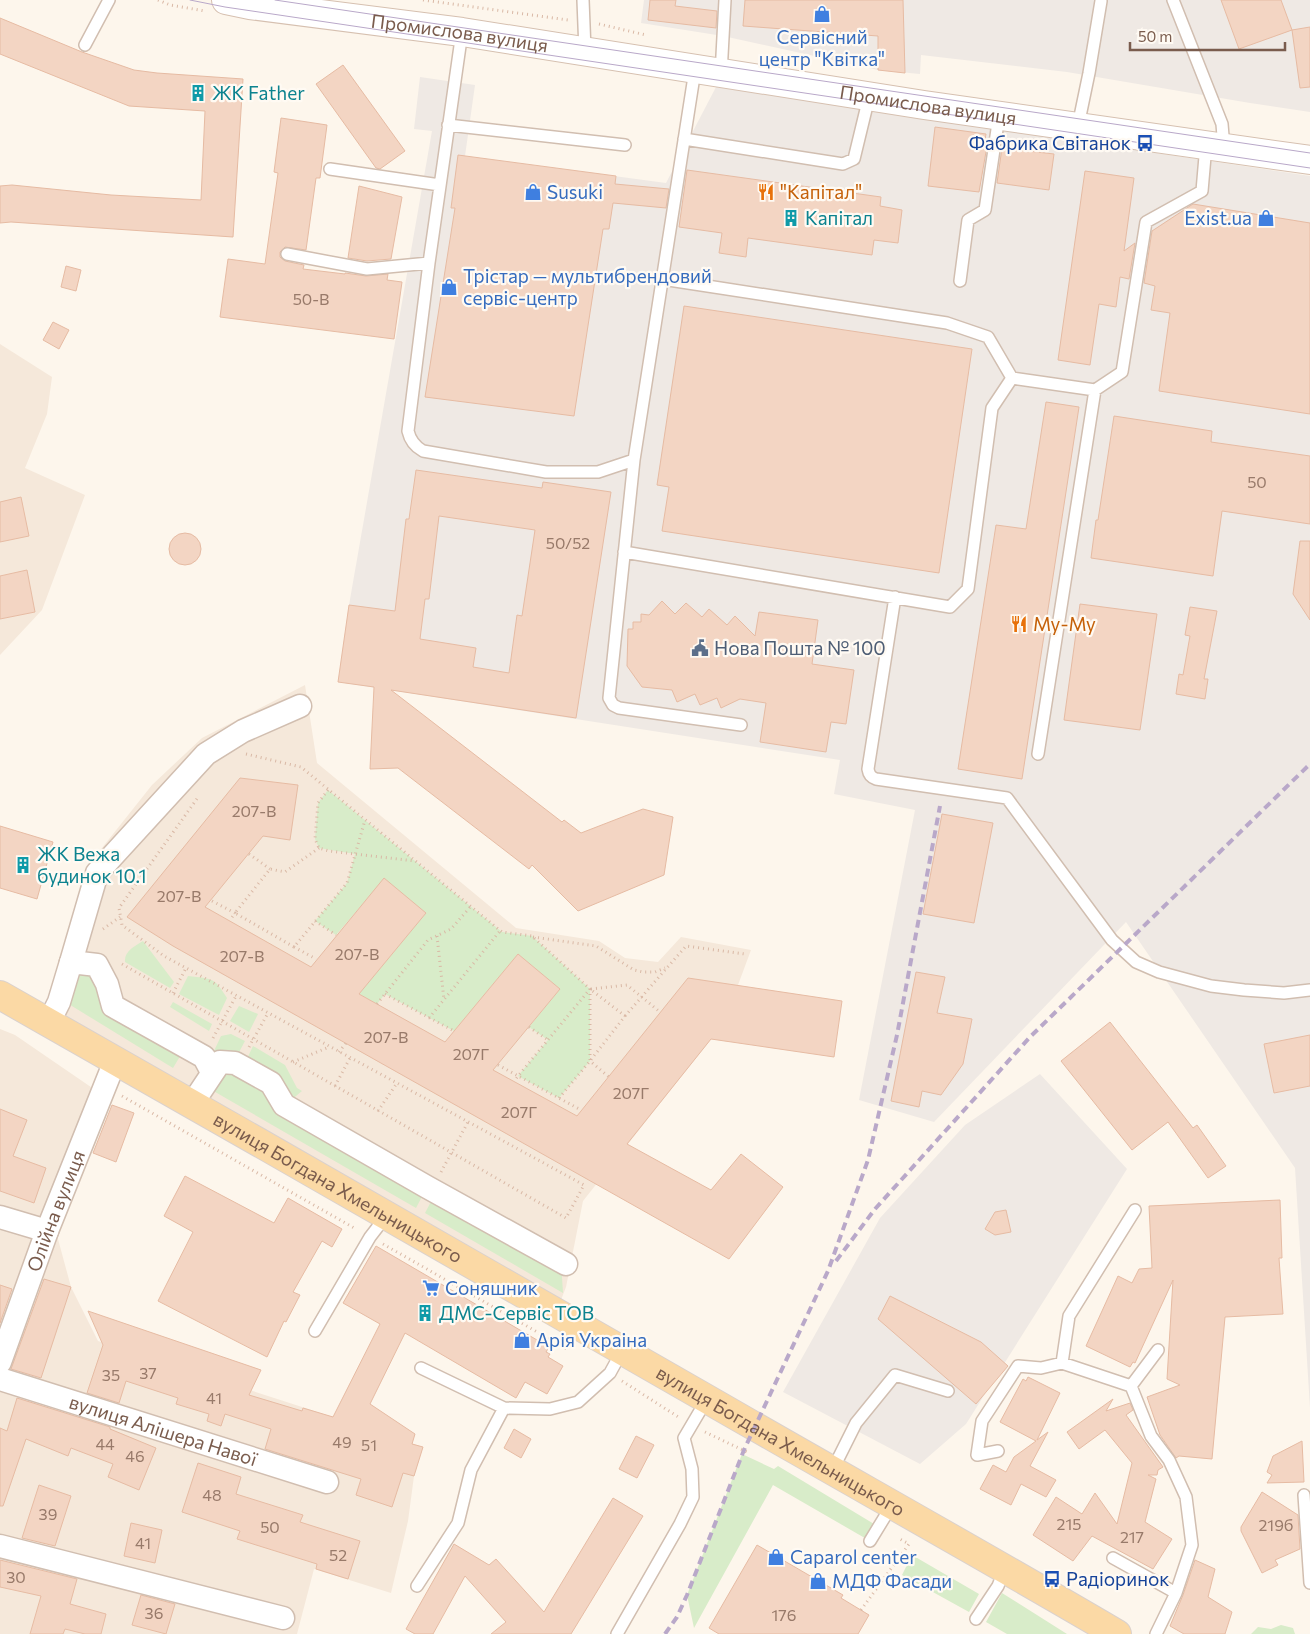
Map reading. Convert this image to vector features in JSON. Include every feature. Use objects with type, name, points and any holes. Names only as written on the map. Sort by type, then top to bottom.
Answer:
[{"type":"main road","name":"Промислова вулиця","points":[[226,0],[250,5],[462,32],[924,105],[999,114],[1310,160]]},
{"type":"main road","name":"вулиця Богдана Хмельницького","points":[[0,995],[387,1215],[616,1361],[707,1399],[1005,1568],[1117,1634]]},
{"type":"street","points":[[49,1022],[59,1002],[97,874],[206,754],[243,731],[300,706]]},
{"type":"street","points":[[71,962],[97,965],[107,984],[113,1006],[204,1057],[212,1072]]},
{"type":"street","name":"Олійна вулиця","points":[[0,1362],[47,1231],[115,1061]]},
{"type":"street","points":[[192,1104],[220,1062],[235,1063],[271,1083],[284,1105],[566,1264]]},
{"type":"street","points":[[0,1217],[47,1231]]},
{"type":"street","name":"вулиця Алішера Навої","points":[[0,1378],[327,1482]]},
{"type":"street","points":[[0,1546],[283,1618]]},
{"type":"lane","points":[[85,45],[110,0]]},
{"type":"lane","points":[[583,0],[584,52]]},
{"type":"lane","points":[[721,74],[725,0]]},
{"type":"lane","points":[[1012,378],[1094,390],[1122,372],[1146,222],[1202,191],[1222,124],[1173,0]]},
{"type":"lane","points":[[1078,126],[1101,1]]},
{"type":"lane","points":[[462,32],[429,262],[408,431],[413,444],[423,450],[546,472],[598,472],[634,460]]},
{"type":"lane","points":[[695,70],[634,460],[609,698],[613,705],[620,708],[741,725]]},
{"type":"lane","points":[[684,139],[843,164],[854,159],[869,95]]},
{"type":"lane","points":[[960,281],[968,220],[985,210],[999,114]]},
{"type":"lane","points":[[448,125],[625,145]]},
{"type":"lane","points":[[330,169],[440,185]]},
{"type":"lane","points":[[287,254],[367,268],[429,262]]},
{"type":"lane","points":[[662,279],[947,323],[988,337],[1012,378]]},
{"type":"lane","points":[[624,552],[950,607],[968,588],[992,408],[1012,378]]},
{"type":"lane","points":[[1038,754],[1094,390]]},
{"type":"lane","points":[[894,597],[868,769],[872,777],[876,780],[1007,798],[1112,940],[1136,962],[1159,972],[1211,986],[1284,993],[1310,990]]},
{"type":"lane","points":[[1062,1364],[1069,1316],[1135,1210]]},
{"type":"lane","points":[[315,1331],[370,1237],[387,1215]]},
{"type":"lane","points":[[1132,1386],[1158,1350]]},
{"type":"lane","points":[[421,1368],[504,1408],[550,1410],[578,1402],[616,1361]]},
{"type":"lane","points":[[998,1451],[976,1455],[982,1421],[1018,1366],[1041,1368],[1062,1364],[1132,1386]]},
{"type":"lane","points":[[832,1471],[856,1423],[895,1375],[948,1391]]},
{"type":"lane","points":[[1132,1386],[1151,1436],[1169,1460],[1186,1497],[1192,1545],[1176,1593],[1156,1634]]},
{"type":"lane","points":[[617,1634],[680,1524],[693,1497],[692,1469],[684,1438],[707,1399]]},
{"type":"lane","points":[[417,1586],[458,1523],[471,1470],[504,1408]]},
{"type":"lane","points":[[1304,1495],[1310,1583]]},
{"type":"lane","points":[[870,1541],[892,1505]]},
{"type":"lane","points":[[1113,1558],[1176,1593]]},
{"type":"lane","points":[[976,1619],[998,1586],[1005,1568]]},
{"type":"path","points":[[244,754],[301,767],[500,931],[596,946],[634,970],[643,972],[655,972],[667,967]]},
{"type":"path","points":[[114,960],[566,1218],[584,1186],[164,956],[122,925],[119,908],[204,789]]},
{"type":"path","points":[[328,790],[318,803],[314,839],[319,848],[329,851],[416,862]]},
{"type":"path","points":[[294,946],[347,883],[365,820]]},
{"type":"path","points":[[249,854],[270,869],[285,872],[319,848]]},
{"type":"path","points":[[230,920],[270,869]]},
{"type":"path","points":[[212,901],[316,959]]},
{"type":"path","points":[[377,1004],[428,940],[451,930],[470,906]]},
{"type":"path","points":[[315,921],[336,936]]},
{"type":"path","points":[[429,1018],[500,931]]},
{"type":"path","points":[[437,936],[444,1000]]},
{"type":"path","points":[[532,936],[590,989],[625,1016]]},
{"type":"path","points":[[559,1098],[641,996],[686,946],[744,954]]},
{"type":"path","points":[[173,993],[186,968]]},
{"type":"path","points":[[514,1081],[590,989],[627,985],[660,1012]]},
{"type":"path","points":[[590,989],[590,1061],[609,1077]]},
{"type":"path","points":[[385,994],[454,1031]]},
{"type":"path","points":[[239,1065],[268,1013]]},
{"type":"path","points":[[529,1027],[548,1040]]},
{"type":"path","points":[[339,1052],[346,1043]]},
{"type":"path","points":[[293,1062],[330,1047]]},
{"type":"path","points":[[335,1086],[350,1058]]},
{"type":"path","points":[[498,1065],[581,1110]]},
{"type":"path","points":[[378,1110],[397,1083]]},
{"type":"path","points":[[104,1086],[575,1354]]},
{"type":"path","points":[[431,1189],[468,1122]]},
{"type":"path","points":[[616,1361],[692,1426]]},
{"type":"path","points":[[861,1610],[909,1544]]},
{"type":"shaded area","points":[[644,0],[1310,0],[1310,112],[1067,72],[921,55],[920,74],[878,70],[723,36],[641,23]]},
{"type":"shaded area","points":[[420,77],[475,85],[465,156],[666,183],[716,87],[1310,176],[1310,1408],[1295,1168],[1126,922],[934,1122],[859,1100],[915,810],[834,794],[840,760],[338,682],[349,605],[432,131],[414,129]]},
{"type":"shaded area","points":[[0,344],[52,377],[47,414],[25,468],[85,495],[42,610],[0,655]]},
{"type":"shaded area","points":[[305,685],[317,763],[516,928],[599,941],[625,958],[658,962],[681,937],[751,950],[738,985],[730,1042],[711,1039],[583,1201],[566,1287],[561,1300],[47,1006],[86,868],[152,785],[202,738]]},
{"type":"shaded area","points":[[0,1029],[15,1035],[104,1096],[55,1228],[71,1287],[98,1341],[423,1447],[414,1476],[408,1521],[391,1593],[314,1569],[297,1634],[0,1634]]},
{"type":"shaded area","points":[[1040,1074],[1127,1169],[966,1424],[920,1464],[783,1392],[880,1218],[965,1125]]},
{"type":"green space","points":[[328,790],[502,932],[532,936],[590,989],[590,1061],[559,1098],[518,1076],[548,1040],[529,1027],[560,989],[518,954],[454,1031],[385,994],[377,1004],[359,994],[426,913],[384,879],[336,935],[315,921],[347,883],[355,854],[319,848],[315,839],[318,803]]},
{"type":"green space","points":[[143,941],[174,982],[170,988],[125,962],[128,952]]},
{"type":"green space","points":[[77,973],[98,977],[182,1053],[173,1068],[67,1003]]},
{"type":"green space","points":[[188,976],[212,980],[219,986],[227,998],[219,1015],[179,994]]},
{"type":"green space","points":[[173,1002],[212,1024],[209,1031],[170,1007]]},
{"type":"green space","points":[[239,1006],[258,1014],[249,1032],[230,1021]]},
{"type":"green space","points":[[231,1034],[245,1041],[237,1056],[227,1051],[214,1051],[221,1036]]},
{"type":"green space","points":[[253,1046],[285,1065],[297,1088],[302,1091],[290,1101],[245,1063]]},
{"type":"green space","points":[[220,1062],[427,1187],[416,1208],[203,1085]]},
{"type":"green space","points":[[436,1192],[561,1261],[563,1293],[425,1213]]},
{"type":"green space","points":[[742,1454],[774,1469],[778,1466],[879,1527],[870,1541],[773,1485],[694,1628],[687,1595]]},
{"type":"green space","points":[[912,1555],[979,1594],[969,1612],[902,1575]]},
{"type":"green space","points":[[1002,1593],[1067,1634],[1007,1634],[986,1622]]},
{"type":"green space","points":[[1281,1625],[1293,1628],[1295,1634],[1251,1634],[1258,1627],[1271,1629]]},
{"type":"building","points":[[650,0],[676,0],[675,6],[717,11],[716,28],[648,20]]},
{"type":"building","points":[[745,0],[903,0],[905,73],[878,70],[878,36],[743,26]]},
{"type":"building","points":[[1221,0],[1281,0],[1292,30],[1239,49]]},
{"type":"building","points":[[0,18],[82,52],[134,70],[243,79],[233,237],[11,222],[0,223],[0,186],[12,185],[111,195],[201,200],[205,111],[129,106],[0,54]]},
{"type":"building","points":[[1310,27],[1310,87],[1300,88],[1292,30]]},
{"type":"building","points":[[343,65],[405,151],[380,169],[376,168],[316,84]]},
{"type":"building","points":[[281,118],[327,125],[320,178],[316,178],[306,250],[285,247],[280,252],[280,257],[285,261],[304,265],[303,269],[366,276],[388,274],[387,280],[402,282],[394,339],[220,317],[228,259],[265,264],[278,173],[274,172]]},
{"type":"building","points":[[935,127],[986,134],[984,145],[987,146],[979,192],[928,186]]},
{"type":"building","points":[[1002,148],[1054,154],[1049,190],[997,183]]},
{"type":"building","points":[[458,155],[616,176],[615,184],[669,189],[666,208],[613,203],[609,229],[603,229],[574,416],[425,397],[455,208],[451,208]]},
{"type":"building","name":"Капітал","points":[[687,170],[881,197],[880,206],[902,210],[898,243],[874,240],[872,255],[748,238],[746,257],[719,253],[722,233],[679,227]]},
{"type":"building","points":[[1085,171],[1134,178],[1124,251],[1135,243],[1129,279],[1120,277],[1116,307],[1099,304],[1090,365],[1058,360]]},
{"type":"building","points":[[359,186],[402,197],[391,259],[367,261],[348,258]]},
{"type":"building","points":[[1193,204],[1310,223],[1310,414],[1159,391],[1170,313],[1151,310],[1155,286],[1144,283],[1152,231]]},
{"type":"building","points":[[66,266],[81,270],[76,291],[61,287]]},
{"type":"building","points":[[684,306],[972,349],[939,573],[662,531],[669,487],[657,485]]},
{"type":"building","points":[[53,322],[69,330],[59,349],[43,340]]},
{"type":"building","points":[[1046,402],[1079,407],[1022,779],[958,769],[996,525],[1026,529]]},
{"type":"building","points":[[1114,416],[1212,431],[1211,442],[1310,456],[1310,524],[1222,511],[1213,576],[1091,558]]},
{"type":"building","points":[[416,470],[542,488],[543,482],[611,492],[576,718],[391,690],[562,822],[564,820],[581,833],[643,809],[673,817],[664,875],[578,911],[532,865],[529,869],[398,768],[370,769],[374,687],[338,682],[349,605],[395,611],[406,519],[409,519]],"holes":[[[439,516],[535,530],[522,616],[517,615],[509,673],[473,667],[476,648],[420,639],[425,599],[429,599]]]},
{"type":"building","points":[[21,497],[29,536],[0,542],[0,502]]},
{"type":"building","points":[[185,533],[196,538],[201,549],[196,560],[185,565],[174,560],[169,549],[174,538]]},
{"type":"building","points":[[1300,541],[1310,541],[1310,620],[1293,594]]},
{"type":"building","points":[[27,570],[35,612],[0,619],[0,576]]},
{"type":"building","points":[[662,601],[675,614],[686,603],[702,617],[709,609],[727,625],[735,616],[755,636],[759,612],[818,620],[812,664],[854,670],[846,724],[831,722],[826,752],[760,742],[766,703],[740,699],[721,708],[717,698],[700,705],[695,694],[677,702],[672,690],[642,687],[627,666],[628,629],[633,629],[633,622],[641,622],[641,614],[649,615]]},
{"type":"building","points":[[1080,604],[1157,614],[1140,730],[1064,720]]},
{"type":"building","points":[[1190,607],[1217,611],[1204,679],[1208,679],[1205,699],[1176,694],[1179,674],[1183,675],[1190,636],[1185,635]]},
{"type":"building","points":[[240,778],[298,785],[290,840],[263,836],[205,907],[311,967],[384,878],[426,913],[359,994],[445,1042],[518,954],[560,989],[493,1070],[577,1116],[688,978],[842,1001],[834,1057],[711,1039],[627,1144],[711,1190],[741,1154],[783,1187],[729,1259],[173,946],[127,917]]},
{"type":"building","points":[[942,814],[993,823],[974,923],[923,914]]},
{"type":"building","name":"ЖК Вежа будинок 10.1","points":[[0,826],[53,842],[37,899],[0,888]]},
{"type":"building","points":[[916,972],[945,977],[937,1013],[972,1019],[963,1064],[941,1095],[922,1091],[919,1107],[891,1101]]},
{"type":"building","points":[[1110,1022],[1193,1128],[1197,1125],[1226,1166],[1208,1178],[1168,1122],[1132,1150],[1061,1061]]},
{"type":"building","points":[[1310,1035],[1310,1086],[1274,1093],[1264,1044]]},
{"type":"building","points":[[112,1105],[134,1113],[116,1162],[93,1153]]},
{"type":"building","points":[[0,1109],[27,1120],[13,1156],[46,1168],[34,1203],[0,1191]]},
{"type":"building","points":[[185,1176],[274,1223],[288,1198],[342,1229],[332,1247],[322,1241],[293,1292],[300,1295],[286,1322],[284,1321],[267,1357],[158,1301],[193,1232],[164,1216]]},
{"type":"building","points":[[1280,1200],[1282,1258],[1279,1258],[1283,1314],[1225,1317],[1212,1459],[1179,1456],[1176,1458],[1160,1435],[1147,1397],[1180,1385],[1167,1379],[1173,1280],[1135,1363],[1133,1362],[1130,1367],[1086,1346],[1118,1276],[1132,1283],[1139,1269],[1152,1268],[1149,1206]]},
{"type":"building","points":[[1006,1210],[1011,1232],[995,1235],[985,1229],[995,1212]]},
{"type":"building","points":[[376,1246],[549,1347],[546,1352],[550,1354],[548,1357],[563,1366],[547,1394],[525,1382],[516,1398],[405,1333],[370,1404],[415,1434],[412,1444],[423,1447],[414,1476],[403,1473],[392,1507],[356,1495],[361,1479],[265,1449],[271,1429],[225,1414],[221,1426],[207,1421],[209,1414],[176,1404],[178,1398],[126,1381],[119,1403],[87,1393],[103,1345],[88,1311],[261,1370],[249,1395],[302,1411],[303,1408],[333,1417],[380,1324],[343,1303]]},
{"type":"building","points":[[44,1279],[71,1287],[41,1378],[11,1369]]},
{"type":"building","points":[[0,1285],[12,1289],[0,1323]]},
{"type":"building","points":[[890,1296],[981,1342],[1008,1366],[976,1404],[878,1319]]},
{"type":"building","points":[[1028,1377],[1060,1393],[1037,1440],[1048,1432],[1030,1466],[1056,1480],[1046,1497],[1021,1484],[1011,1505],[980,1489],[993,1465],[1006,1472],[1014,1457],[1036,1441],[1000,1422],[1023,1379],[1026,1381]]},
{"type":"building","points":[[17,1398],[110,1427],[110,1429],[156,1448],[139,1490],[108,1477],[113,1464],[71,1448],[68,1456],[26,1439],[3,1506],[0,1506],[0,1428],[7,1431]]},
{"type":"building","points":[[1113,1399],[1106,1411],[1130,1403],[1133,1410],[1126,1415],[1163,1467],[1158,1470],[1157,1475],[1148,1475],[1156,1479],[1145,1522],[1172,1539],[1153,1569],[1092,1536],[1073,1561],[1033,1535],[1056,1497],[1082,1514],[1095,1493],[1117,1524],[1132,1463],[1105,1430],[1079,1449],[1067,1432]]},
{"type":"building","points":[[514,1429],[531,1439],[521,1458],[504,1448]]},
{"type":"building","points":[[636,1436],[654,1445],[637,1478],[619,1469]]},
{"type":"building","points":[[1302,1441],[1304,1482],[1267,1483],[1272,1475],[1267,1472],[1273,1456]]},
{"type":"building","points":[[198,1463],[241,1477],[236,1494],[303,1515],[300,1522],[360,1541],[348,1579],[316,1569],[317,1564],[237,1539],[240,1531],[182,1512]]},
{"type":"building","points":[[39,1485],[71,1496],[55,1546],[22,1538]]},
{"type":"building","points":[[1262,1492],[1298,1515],[1300,1549],[1275,1560],[1278,1565],[1262,1573],[1241,1531],[1241,1527]]},
{"type":"building","points":[[613,1498],[643,1516],[571,1634],[491,1634],[506,1622],[465,1576],[433,1634],[415,1634],[406,1629],[454,1544],[489,1565],[496,1559],[544,1612]]},
{"type":"building","points":[[131,1523],[162,1530],[155,1563],[124,1556]]},
{"type":"building","points":[[757,1545],[843,1595],[841,1598],[869,1615],[858,1634],[719,1634],[709,1628]]},
{"type":"building","points":[[0,1560],[77,1579],[70,1604],[106,1614],[101,1634],[85,1634],[65,1629],[63,1634],[30,1634],[41,1596],[0,1587]]},
{"type":"building","points":[[1195,1560],[1215,1569],[1208,1597],[1232,1612],[1225,1634],[1184,1634],[1170,1626]]},
{"type":"building","points":[[141,1595],[175,1604],[166,1634],[132,1625]]},
{"type":"tram line","points":[[190,0],[225,7],[1310,168]]},
{"type":"tram line","points":[[275,0],[1310,153]]},
{"type":"railway","points":[[836,1261],[875,1209],[1030,1037],[1310,764]]},
{"type":"railway","points":[[665,1634],[677,1617],[687,1595],[744,1450],[828,1271],[868,1160],[897,1035],[940,806]]},
{"type":"place","name":"Сервісний центр \"Квітка\"","points":[[822,14]]},
{"type":"place","name":"ЖК Father","points":[[198,93]]},
{"type":"place","name":"Фабрика Світанок","points":[[1145,143]]},
{"type":"place","name":"Susuki","points":[[533,192]]},
{"type":"place","name":"\"Капітал\"","points":[[766,192]]},
{"type":"place","name":"Капітал","points":[[791,218]]},
{"type":"place","name":"Exist.ua","points":[[1266,218]]},
{"type":"place","name":"Трістар — мультибрендовий сервіс-центр","points":[[449,287]]},
{"type":"place","name":"Му-Му","points":[[1019,624]]},
{"type":"place","name":"Нова Пошта № 100","points":[[700,648]]},
{"type":"place","name":"ЖК Вежа будинок 10.1","points":[[23,865]]},
{"type":"place","name":"Соняшник","points":[[431,1288]]},
{"type":"place","name":"ДМС-Сервіс ТОВ","points":[[425,1313]]},
{"type":"place","name":"Арія Украіна","points":[[522,1340]]},
{"type":"place","name":"Caparol center","points":[[776,1557]]},
{"type":"place","name":"Радіоринок","points":[[1052,1579]]},
{"type":"place","name":"МДФ Фасади","points":[[818,1581]]}]
